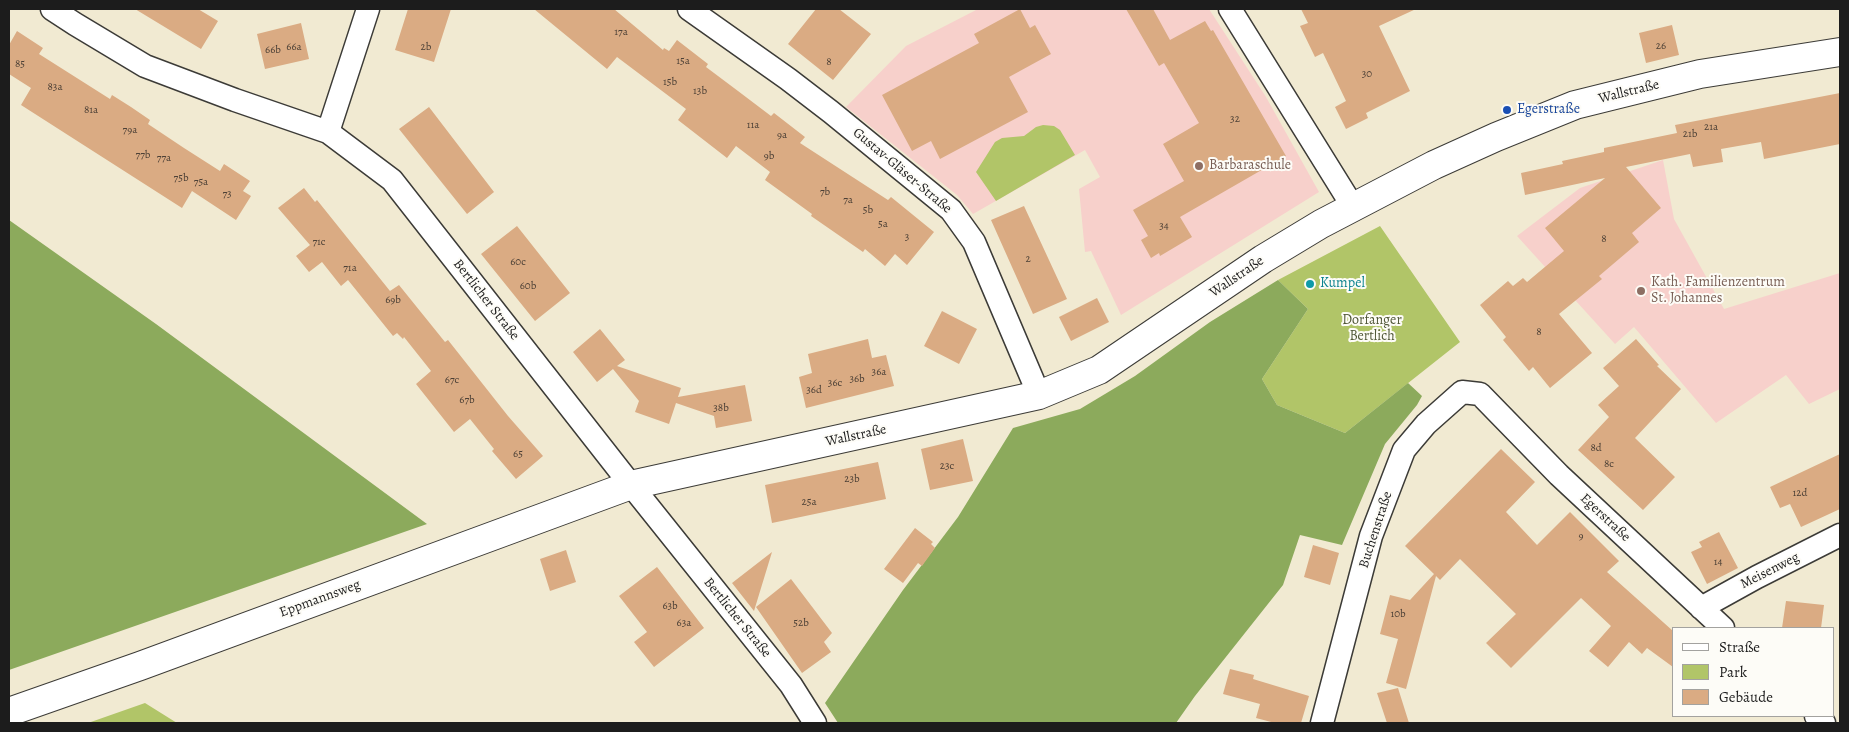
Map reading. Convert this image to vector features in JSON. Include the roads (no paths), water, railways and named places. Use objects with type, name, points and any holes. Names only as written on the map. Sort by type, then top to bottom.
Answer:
[{"type":"street","name":"Bertlicher Straße","points":[[52,9],[146,66],[235,100],[328,132],[392,180],[631,485],[791,685],[815,723]]},
{"type":"street","points":[[328,132],[368,9]]},
{"type":"street","name":"Gustav-Gläser-Straße","points":[[690,9],[824,106],[952,210],[974,242],[1039,395]]},
{"type":"street","points":[[1230,9],[1352,207]]},
{"type":"street","name":"Wallstraße","points":[[631,485],[1039,395],[1099,370],[1264,259],[1352,207],[1456,155],[1575,105],[1700,74],[1840,52]]},
{"type":"street","name":"Buchenstraße","points":[[1322,723],[1371,536],[1404,450],[1426,424],[1462,392],[1480,394],[1491,404]]},
{"type":"street","name":"Egerstraße","points":[[1491,404],[1559,476],[1722,627]]},
{"type":"street","name":"Eppmannsweg","points":[[9,712],[140,666],[631,485]]},
{"type":"street","name":"Meisenweg","points":[[1701,608],[1840,535]]},
{"type":"place","name":"Egerstraße","points":[[1507,110]]},
{"type":"place","name":"Barbaraschule","points":[[1199,166]]},
{"type":"place","name":"Kumpel","points":[[1310,284]]},
{"type":"place","name":"Kath. Familienzentrum St. Johannes","points":[[1641,291]]},
{"type":"park label","name":"Dorfanger Bertlich","points":[[1372,330]]}]
